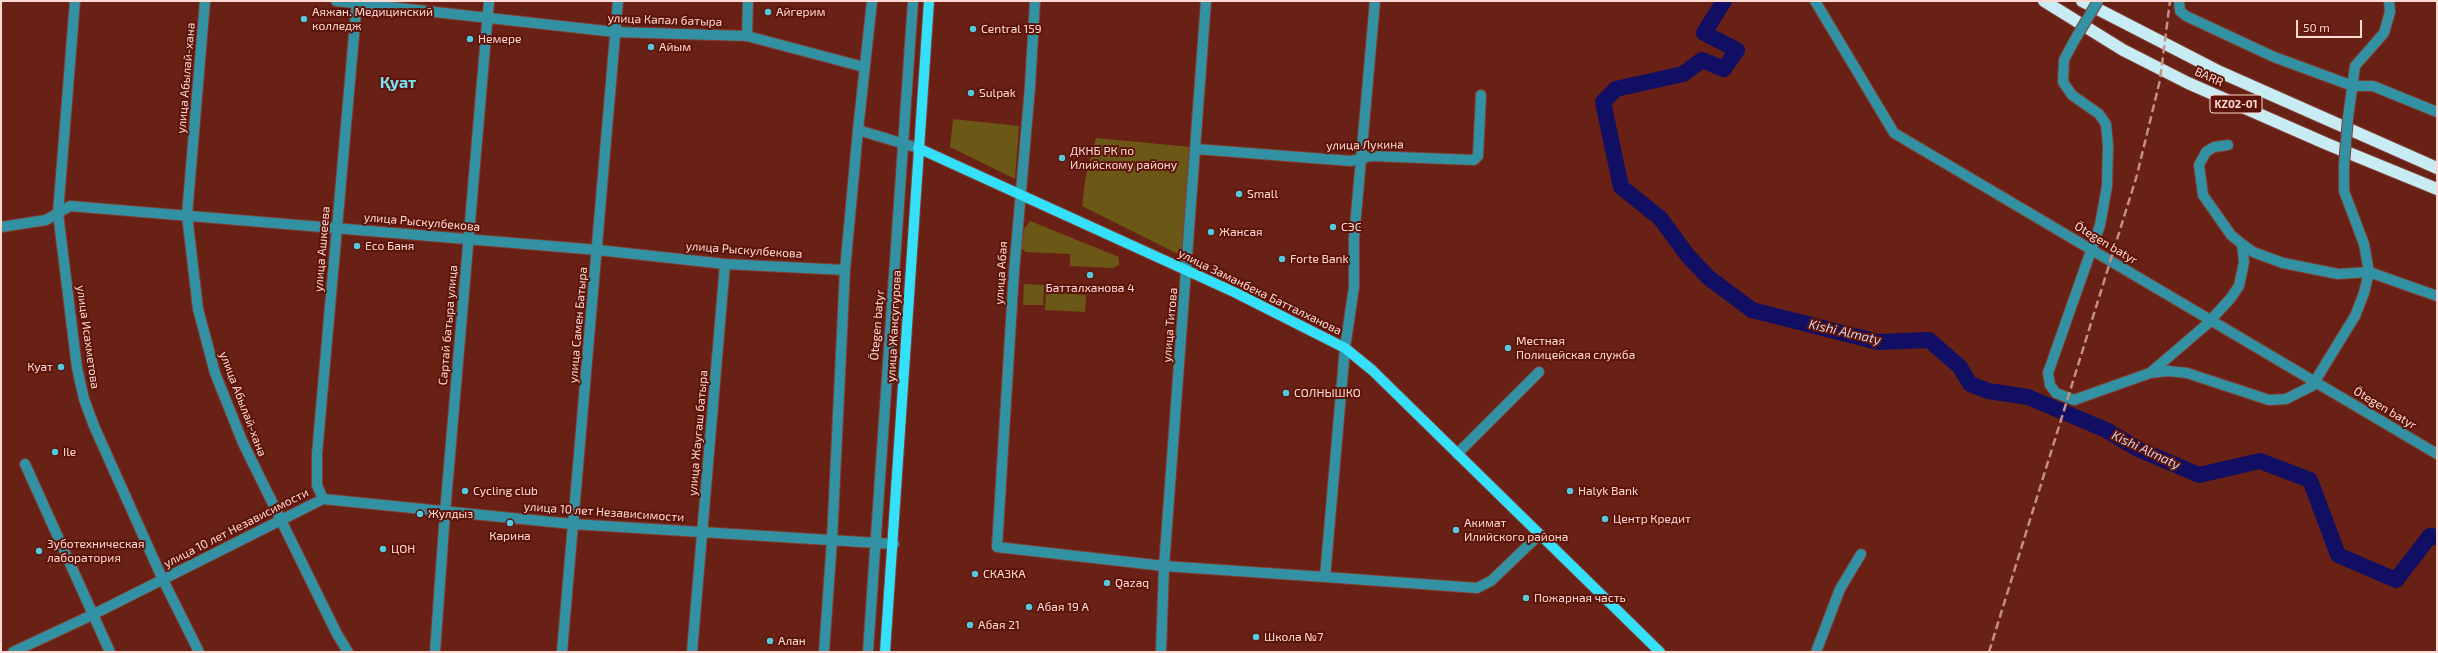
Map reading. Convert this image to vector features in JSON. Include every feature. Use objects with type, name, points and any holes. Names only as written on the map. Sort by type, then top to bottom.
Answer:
[{"type":"highway","name":"BARR","points":[[2044,1],[2123,50],[2188,83],[2437,190]]},
{"type":"highway","name":"BARR","points":[[2082,1],[2220,72],[2437,168]]},
{"type":"main road","name":"улица Жансугурова","points":[[885,652],[894,544],[918,148],[929,1]]},
{"type":"main road","name":"улица Заманбека Батталханова","points":[[918,148],[1281,314],[1345,348],[1372,370],[1660,652]]},
{"type":"street","name":"улица Исахметова","points":[[75,1],[58,213],[76,368],[84,399],[163,580],[199,652]]},
{"type":"street","name":"улица Абылай-хана","points":[[205,1],[187,215],[198,309],[215,373],[243,444],[279,521],[336,634],[348,652]]},
{"type":"street","name":"улица Капал батыра","points":[[336,1],[357,2],[615,32],[747,36],[864,67]]},
{"type":"street","name":"Сартай батыра улица","points":[[435,652],[468,240],[490,1]]},
{"type":"street","name":"улица Самен Батыра","points":[[562,652],[572,524],[598,250],[618,1]]},
{"type":"street","points":[[747,36],[748,1]]},
{"type":"street","points":[[824,652],[832,540],[845,270],[864,67],[872,1]]},
{"type":"street","name":"Ötegen batyr","points":[[868,652],[913,1]]},
{"type":"street","name":"улица Абая","points":[[1035,1],[1030,87],[1019,194],[1002,437],[997,548],[1164,566]]},
{"type":"street","name":"улица Титова","points":[[1161,652],[1164,566],[1206,1]]},
{"type":"street","points":[[1325,577],[1345,348],[1354,287],[1354,238],[1375,1]]},
{"type":"street","name":"Ötegen batyr","points":[[1815,1],[1894,133],[2437,454]]},
{"type":"street","points":[[2098,1],[2064,60],[2063,82],[2072,95],[2099,114],[2106,124],[2108,145],[2107,186],[2100,225],[2048,373],[2050,385],[2056,393],[2074,400],[2150,373],[2168,371],[2187,373],[2269,400],[2286,399],[2312,386],[2355,316],[2364,293],[2369,272],[2364,244],[2344,191],[2344,165],[2348,118],[2355,66],[2384,33],[2390,12],[2389,1]]},
{"type":"street","points":[[2179,1],[2180,11],[2186,16],[2274,57],[2353,86],[2373,86],[2437,112]]},
{"type":"street","name":"улица Ашкеева","points":[[323,499],[318,485],[317,454],[357,2]]},
{"type":"street","name":"улица Лукина","points":[[1196,149],[1351,161],[1370,156],[1474,160],[1478,156],[1481,95]]},
{"type":"street","points":[[858,130],[918,148]]},
{"type":"street","points":[[2228,145],[2214,147],[2206,152],[2199,165],[2203,195],[2231,235],[2242,244],[2254,252],[2311,269],[2338,274],[2369,272],[2437,296]]},
{"type":"street","name":"улица Рыскулбекова","points":[[1,227],[46,220],[70,206],[598,250],[725,264],[845,270]]},
{"type":"street","points":[[2150,373],[2206,325],[2230,299],[2239,286],[2244,262],[2242,244]]},
{"type":"street","name":"улица Жаугаш батыра","points":[[692,652],[725,264]]},
{"type":"street","points":[[1457,454],[1539,372]]},
{"type":"street","points":[[25,464],[110,652]]},
{"type":"street","name":"улица 10 лет Независимости","points":[[12,652],[92,615],[323,499],[445,513],[572,524],[894,544]]},
{"type":"street","points":[[1164,566],[1477,588],[1491,581],[1539,535]]},
{"type":"street","points":[[1816,652],[1840,588],[1861,554]]},
{"type":"shaded area","points":[[953,119],[1019,126],[1015,179],[950,147]]},
{"type":"shaded area","points":[[1096,138],[1191,147],[1184,251],[1178,254],[1082,206],[1086,175]]},
{"type":"shaded area","points":[[1030,221],[1119,257],[1119,265],[1113,268],[1070,266],[1070,254],[1026,252],[1021,248],[1024,229]]},
{"type":"shaded area","points":[[1024,284],[1044,285],[1043,305],[1023,305]]},
{"type":"shaded area","points":[[1046,292],[1086,295],[1085,312],[1045,310]]},
{"type":"waterway","name":"Kіshі Almaty","points":[[1724,1],[1704,33],[1737,50],[1724,69],[1702,60],[1683,74],[1616,89],[1603,102],[1621,187],[1660,218],[1688,256],[1709,278],[1752,310],[1878,342],[1929,340],[1960,367],[1970,384],[1988,391],[2028,397],[2106,430],[2138,449],[2199,475],[2260,461],[2310,480],[2338,555],[2396,580],[2430,536],[2437,537]]},
{"type":"railway","points":[[1989,652],[2137,175],[2160,80],[2170,1]]},
{"type":"place","name":"Айгерим","points":[[768,12]]},
{"type":"place","name":"Аяжан. Медицинский колледж","points":[[304,19]]},
{"type":"place","name":"Central 159","points":[[973,29]]},
{"type":"place","name":"Немере","points":[[470,39]]},
{"type":"place","name":"Айым","points":[[651,47]]},
{"type":"place","name":"Sulpak","points":[[971,93]]},
{"type":"place","name":"ДКНБ РК по Илийскому району","points":[[1062,158]]},
{"type":"place","name":"Small","points":[[1239,194]]},
{"type":"place","name":"СЭС","points":[[1333,227]]},
{"type":"place","name":"Жансая","points":[[1211,232]]},
{"type":"place","name":"Eco Баня","points":[[357,246]]},
{"type":"place","name":"Forte Bank","points":[[1282,259]]},
{"type":"place","name":"Батталханова 4","points":[[1090,275]]},
{"type":"place","name":"Местная Полицейская служба","points":[[1508,348]]},
{"type":"place","name":"Куат","points":[[61,367]]},
{"type":"place","name":"СОЛНЫШКО","points":[[1286,393]]},
{"type":"place","name":"Ile","points":[[55,452]]},
{"type":"place","name":"Cycling club","points":[[465,491]]},
{"type":"place","name":"Halyk Bank","points":[[1570,491]]},
{"type":"place","name":"Жулдыз","points":[[420,514]]},
{"type":"place","name":"Центр Кредит","points":[[1605,519]]},
{"type":"place","name":"Карина","points":[[510,523]]},
{"type":"place","name":"Акимат Илийского района","points":[[1456,530]]},
{"type":"place","name":"ЦОН","points":[[383,549]]},
{"type":"place","name":"Зуботехническая лаборатория","points":[[39,551]]},
{"type":"place","name":"СКАЗКА","points":[[975,574]]},
{"type":"place","name":"Qazaq","points":[[1107,583]]},
{"type":"place","name":"Пожарная часть","points":[[1526,598]]},
{"type":"place","name":"Абая 19 А","points":[[1029,607]]},
{"type":"place","name":"Абая 21","points":[[970,625]]},
{"type":"place","name":"Школа №7","points":[[1256,637]]},
{"type":"place","name":"Алан","points":[[770,641]]},
{"type":"district","name":"Қуат","points":[[398,83]]}]
